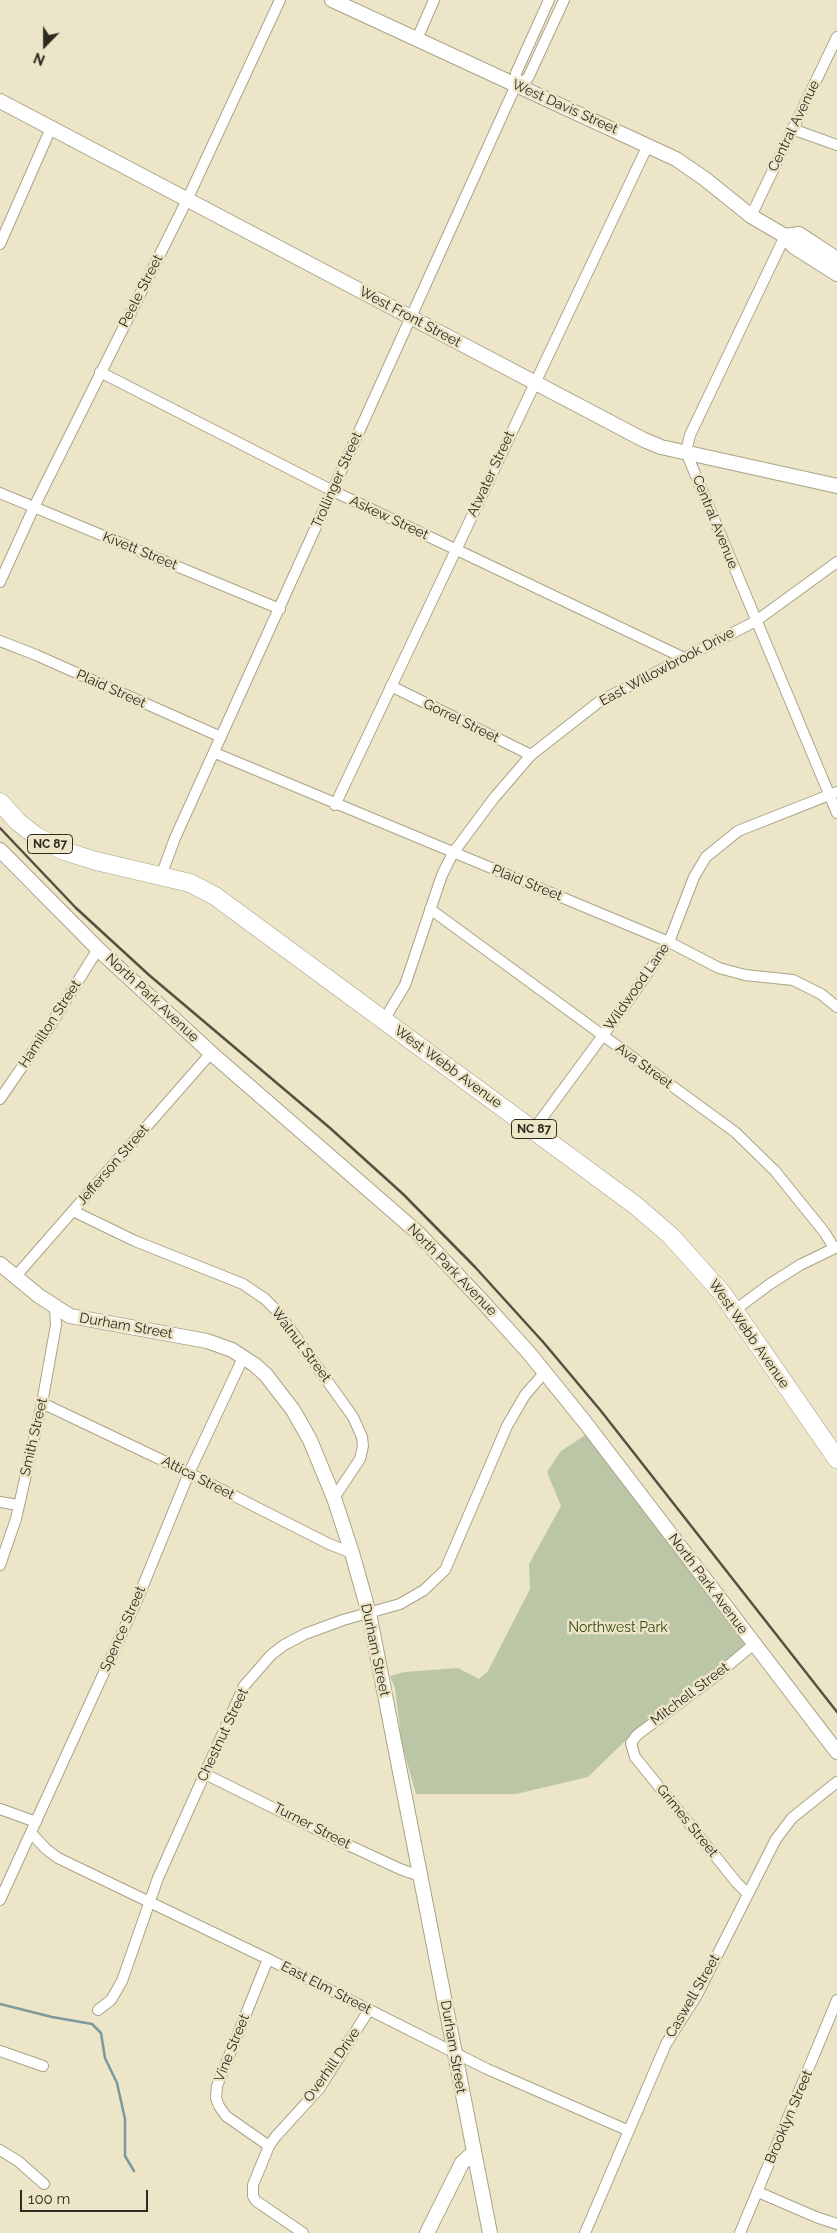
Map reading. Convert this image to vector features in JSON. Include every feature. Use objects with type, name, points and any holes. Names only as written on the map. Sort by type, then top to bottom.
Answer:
[{"type":"highway","name":"West Webb Avenue","points":[[0,802],[18,822],[36,836],[64,851],[96,861],[190,884],[215,896],[636,1205],[659,1224],[692,1257],[736,1310],[837,1459]]},
{"type":"street","name":"Peele Street","points":[[0,582],[34,507],[100,372],[187,200],[280,0]]},
{"type":"street","name":"West Davis Street","points":[[332,0],[648,145],[693,170],[751,216],[785,236],[793,246],[837,274]]},
{"type":"street","points":[[417,39],[434,0]]},
{"type":"street","points":[[516,85],[516,72],[549,0]]},
{"type":"street","points":[[516,85],[528,78],[564,0]]},
{"type":"street","name":"Central Avenue","points":[[751,216],[837,37]]},
{"type":"street","name":"Trollinger Street","points":[[161,876],[175,838],[516,85]]},
{"type":"street","name":"West Front Street","points":[[0,101],[644,440],[661,447],[837,486]]},
{"type":"street","points":[[0,244],[51,128]]},
{"type":"street","points":[[792,129],[837,145]]},
{"type":"street","name":"Atwater Street","points":[[335,804],[648,145]]},
{"type":"street","name":"West Davis Street","points":[[785,236],[799,234],[837,259]]},
{"type":"street","points":[[686,452],[690,435],[785,236]]},
{"type":"street","name":"Askew Street","points":[[100,372],[333,491],[682,657]]},
{"type":"street","name":"Central Avenue","points":[[686,452],[756,621],[833,794],[837,812]]},
{"type":"street","name":"Kivett Street","points":[[0,493],[280,609]]},
{"type":"street","name":"East Willowbrook Drive","points":[[384,1020],[405,985],[442,875],[454,853],[494,798],[531,755],[600,700],[756,621],[837,562]]},
{"type":"street","name":"Plaid Street","points":[[0,641],[36,655],[221,737]]},
{"type":"street","name":"Gorrel Street","points":[[391,686],[531,755]]},
{"type":"street","name":"Plaid Street","points":[[215,753],[669,942],[719,968],[745,975],[793,980],[821,994],[837,1007]]},
{"type":"street","name":"Wildwood Lane","points":[[534,1129],[603,1036],[669,942],[699,865],[712,850],[738,831],[833,794]]},
{"type":"street","name":"North Park Avenue","points":[[0,850],[98,949],[211,1052],[417,1232],[482,1301],[545,1372],[837,1752]]},
{"type":"street","name":"Ava Street","points":[[430,909],[735,1132],[754,1149],[836,1247]]},
{"type":"street","name":"Hamilton Street","points":[[0,1099],[50,1026],[98,949]]},
{"type":"street","name":"Jefferson Street","points":[[15,1277],[211,1052]]},
{"type":"street","name":"Walnut Street","points":[[73,1211],[135,1241],[243,1284],[260,1295],[278,1312],[353,1417],[362,1437],[363,1446],[355,1470],[334,1498]]},
{"type":"street","points":[[736,1310],[778,1280],[836,1247]]},
{"type":"street","name":"Durham Street","points":[[0,1264],[56,1308],[83,1319],[207,1341],[232,1350],[266,1375],[293,1410],[313,1447],[334,1498],[369,1613],[490,2233]]},
{"type":"street","name":"Smith Street","points":[[0,1564],[10,1539],[42,1403],[56,1325],[56,1308]]},
{"type":"street","name":"Spence Street","points":[[0,1900],[32,1834],[138,1598],[189,1473],[243,1358]]},
{"type":"street","name":"Chestnut Street","points":[[98,2010],[111,2000],[122,1982],[148,1902],[244,1686],[271,1654],[305,1634],[400,1604],[424,1590],[445,1570],[507,1426],[525,1395],[545,1372]]},
{"type":"street","name":"Attica Street","points":[[42,1403],[189,1473],[329,1544],[352,1553]]},
{"type":"street","points":[[0,1502],[18,1505]]},
{"type":"street","name":"Mitchell Street","points":[[632,1747],[632,1740],[637,1735],[717,1676],[754,1644]]},
{"type":"street","name":"Grimes Street","points":[[632,1747],[635,1757],[747,1893]]},
{"type":"street","name":"Turner Street","points":[[206,1774],[346,1844],[400,1869],[420,1876]]},
{"type":"street","name":"Caswell Street","points":[[585,2233],[666,2044],[697,1995],[776,1839],[792,1818],[837,1782]]},
{"type":"street","points":[[0,1809],[36,1822]]},
{"type":"street","name":"East Elm Street","points":[[32,1834],[46,1849],[58,1858],[268,1959],[454,2052],[628,2130]]},
{"type":"street","name":"Vine Street","points":[[268,1959],[217,2086],[216,2098],[226,2116],[269,2146]]},
{"type":"street","name":"Brooklyn Street","points":[[740,2233],[837,2000]]},
{"type":"street","name":"Overhill Drive","points":[[303,2233],[256,2201],[253,2196],[253,2185],[269,2146],[284,2126],[319,2089],[369,2010]]},
{"type":"street","points":[[0,2051],[43,2066]]},
{"type":"street","points":[[0,2150],[18,2161],[44,2184]]},
{"type":"street","points":[[427,2233],[462,2164],[473,2153]]},
{"type":"street","points":[[758,2192],[816,2218],[837,2224]]},
{"type":"green space","name":"Northwest Park","points":[[587,1434],[748,1645],[628,1738],[588,1777],[516,1794],[416,1794],[402,1744],[395,1688],[390,1676],[405,1672],[458,1668],[479,1679],[488,1671],[530,1589],[529,1564],[561,1506],[547,1472],[561,1451]]},
{"type":"waterway","points":[[0,2004],[52,2017],[92,2024],[101,2033],[105,2058],[117,2083],[125,2119],[125,2156],[134,2171]]},
{"type":"railway","points":[[0,828],[76,908],[149,975],[330,1128],[403,1194],[475,1267],[544,1343],[601,1411],[837,1712]]}]
